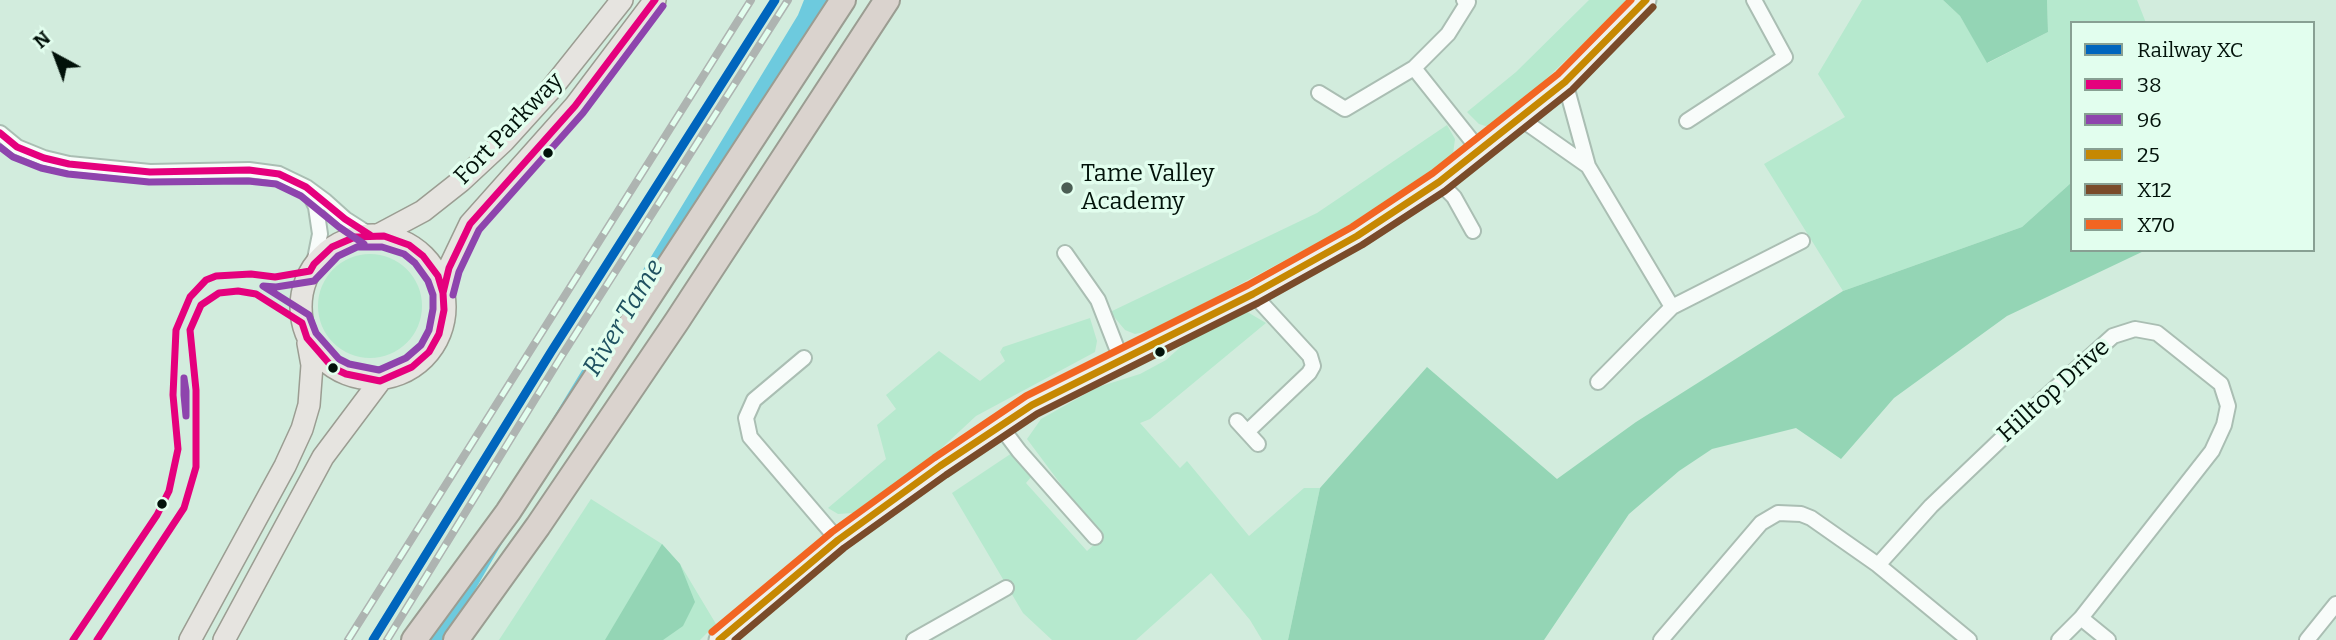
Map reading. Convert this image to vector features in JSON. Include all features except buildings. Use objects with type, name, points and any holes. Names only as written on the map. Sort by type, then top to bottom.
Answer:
[{"type":"highway","points":[[414,640],[508,512],[843,0]]},
{"type":"highway","points":[[456,640],[538,526],[677,321],[887,0]]},
{"type":"main road","name":"Fort Parkway","points":[[314,264],[332,247],[355,237],[374,235],[424,211],[461,181],[552,88],[622,0]]},
{"type":"main road","name":"Fort Parkway","points":[[380,381],[412,368],[429,352],[443,321],[443,293],[449,268],[470,224],[575,106],[655,0]]},
{"type":"main road","points":[[374,235],[398,239],[423,256],[438,276],[443,293]]},
{"type":"main road","points":[[190,640],[285,466],[302,429],[309,405],[312,365],[302,323],[302,298],[314,264]]},
{"type":"main road","points":[[224,640],[323,457],[380,381],[346,374],[333,368],[307,338]]},
{"type":"street","points":[[1319,93],[1345,108],[1414,68],[1448,34],[1468,2],[1464,0]]},
{"type":"street","points":[[719,640],[838,540],[940,466],[1032,405],[1253,294],[1357,236],[1439,182],[1521,120],[1565,82],[1646,0]]},
{"type":"street","points":[[1686,121],[1785,57],[1754,0]]},
{"type":"street","points":[[1414,68],[1480,151]]},
{"type":"street","points":[[1565,82],[1588,166],[1672,307]]},
{"type":"street","points":[[1521,120],[1588,166]]},
{"type":"street","points":[[0,133],[17,147],[44,158],[69,163],[150,172],[248,170],[279,174],[306,187],[345,219],[374,235]]},
{"type":"street","points":[[0,147],[17,147]]},
{"type":"street","points":[[1439,182],[1454,197],[1474,231]]},
{"type":"street","points":[[306,187],[316,207],[320,234],[314,264]]},
{"type":"street","points":[[1598,382],[1672,307],[1802,240]]},
{"type":"street","points":[[1065,253],[1098,300],[1121,359]]},
{"type":"street","points":[[1253,294],[1310,356],[1313,366],[1309,373],[1242,426],[1258,444]]},
{"type":"street","name":"Hilltop Drive","points":[[1878,565],[1931,506],[2113,336],[2135,329],[2157,333],[2221,384],[2228,405],[2224,425],[2212,451],[2081,618],[2059,640]]},
{"type":"street","points":[[804,358],[754,400],[747,418],[748,428],[750,437],[838,540]]},
{"type":"street","points":[[1001,427],[1019,452],[1095,537]]},
{"type":"street","points":[[1661,640],[1760,523],[1778,513],[1801,514],[1811,518],[1878,565],[1969,640]]},
{"type":"street","points":[[914,640],[1006,588]]},
{"type":"street","points":[[2307,640],[2336,604]]},
{"type":"street","points":[[2081,618],[2108,640]]},
{"type":"green space","points":[[1589,0],[1629,0],[1503,120],[1489,127],[1479,124],[1467,112],[1516,72]]},
{"type":"green space","points":[[1862,0],[1943,0],[1960,16],[1988,63],[2048,32],[2047,0],[2137,0],[2145,21],[2070,21],[2070,184],[2022,227],[1843,291],[1764,164],[1845,117],[1818,74]]},
{"type":"green space","points":[[1943,0],[2047,0],[2048,32],[1987,63],[1960,16]]},
{"type":"green space","points":[[1447,125],[1455,139],[1453,154],[1430,175],[1334,234],[1154,330],[1135,334],[1125,330],[1110,312],[1317,213]]},
{"type":"green space","points":[[2070,184],[2070,252],[2142,252],[2007,316],[1894,398],[1841,459],[1796,428],[1712,449],[1679,471],[1629,514],[1544,640],[1288,640],[1320,488],[1427,367],[1557,479],[1636,422],[1843,291],[2022,227]]},
{"type":"green space","points":[[370,254],[390,258],[407,269],[418,286],[422,306],[418,326],[407,343],[390,354],[370,358],[350,354],[333,343],[322,326],[318,306],[322,286],[333,269],[350,258]]},
{"type":"green space","points":[[1239,307],[1266,323],[1150,419],[1140,423],[1180,468],[1187,461],[1249,536],[1304,488],[1320,488],[1288,640],[1262,640],[1250,620],[1211,573],[1136,640],[1052,640],[1023,613],[952,493],[1012,453],[1032,476],[1026,483],[1087,551],[1101,538],[1027,439],[1041,419],[1098,387],[1140,374],[1166,360],[1196,333]]},
{"type":"green space","points":[[1090,318],[1097,341],[1095,352],[976,416],[932,457],[853,513],[838,514],[828,508],[886,459],[877,425],[896,409],[886,395],[939,351],[980,381],[1005,361],[1000,352],[1003,347]]},
{"type":"green space","points":[[591,499],[662,544],[680,564],[716,624],[700,640],[499,640]]},
{"type":"green space","points":[[662,544],[680,564],[695,602],[683,626],[663,640],[605,640]]},
{"type":"water","name":"River Tame","points":[[804,0],[835,0],[515,521],[446,640],[418,640],[798,15]]},
{"type":"railway","points":[[348,640],[751,0]]},
{"type":"railway","points":[[387,640],[561,357],[788,0]]},
{"type":"rail line","name":"XC","points":[[373,640],[551,352],[775,0]]},
{"type":"transit line","name":"38","points":[[443,293],[449,268],[470,224],[575,106],[655,0]]},
{"type":"transit line","name":"X70","points":[[712,632],[832,532],[1026,396],[1248,285],[1352,227],[1433,173],[1558,74],[1631,0]]},
{"type":"transit line","name":"25","points":[[719,640],[838,540],[940,466],[1032,405],[1253,294],[1357,236],[1439,182],[1565,82],[1646,0]]},
{"type":"transit line","name":"96","points":[[453,295],[459,272],[479,230],[583,113],[663,6]]},
{"type":"transit line","name":"X12","points":[[735,640],[844,548],[1037,414],[1258,303],[1362,245],[1445,191],[1572,90],[1653,7]]},
{"type":"transit line","name":"38","points":[[0,133],[17,147],[69,164],[150,172],[249,170],[279,174],[306,187],[345,219],[370,235]]},
{"type":"transit line","name":"96","points":[[0,147],[13,157],[41,168],[68,174],[149,182],[248,181],[276,184],[301,196],[364,244]]},
{"type":"transit line","name":"38","points":[[73,640],[157,515],[169,491],[178,449],[173,395],[176,330],[190,297],[206,280],[216,276],[251,274],[275,277],[310,271],[332,247],[355,237],[384,236],[409,245],[423,256],[438,276],[443,293],[444,310],[439,334],[429,352],[412,367],[380,381],[346,374],[333,368],[307,338],[302,323],[256,294],[238,291],[219,293],[201,305],[190,330],[196,390],[196,467],[184,508],[97,640]]},
{"type":"transit line","name":"96","points":[[357,247],[382,247],[404,254],[415,263],[428,281],[433,295],[429,330],[421,345],[406,358],[379,370],[349,364],[339,359],[316,333],[309,315],[263,286],[276,287],[314,281],[338,256],[357,247]]},
{"type":"transit line","name":"96","points":[[184,378],[186,391],[186,416],[184,395],[184,378]]},
{"type":"place","name":"Tame Valley Academy","points":[[1067,188]]}]
